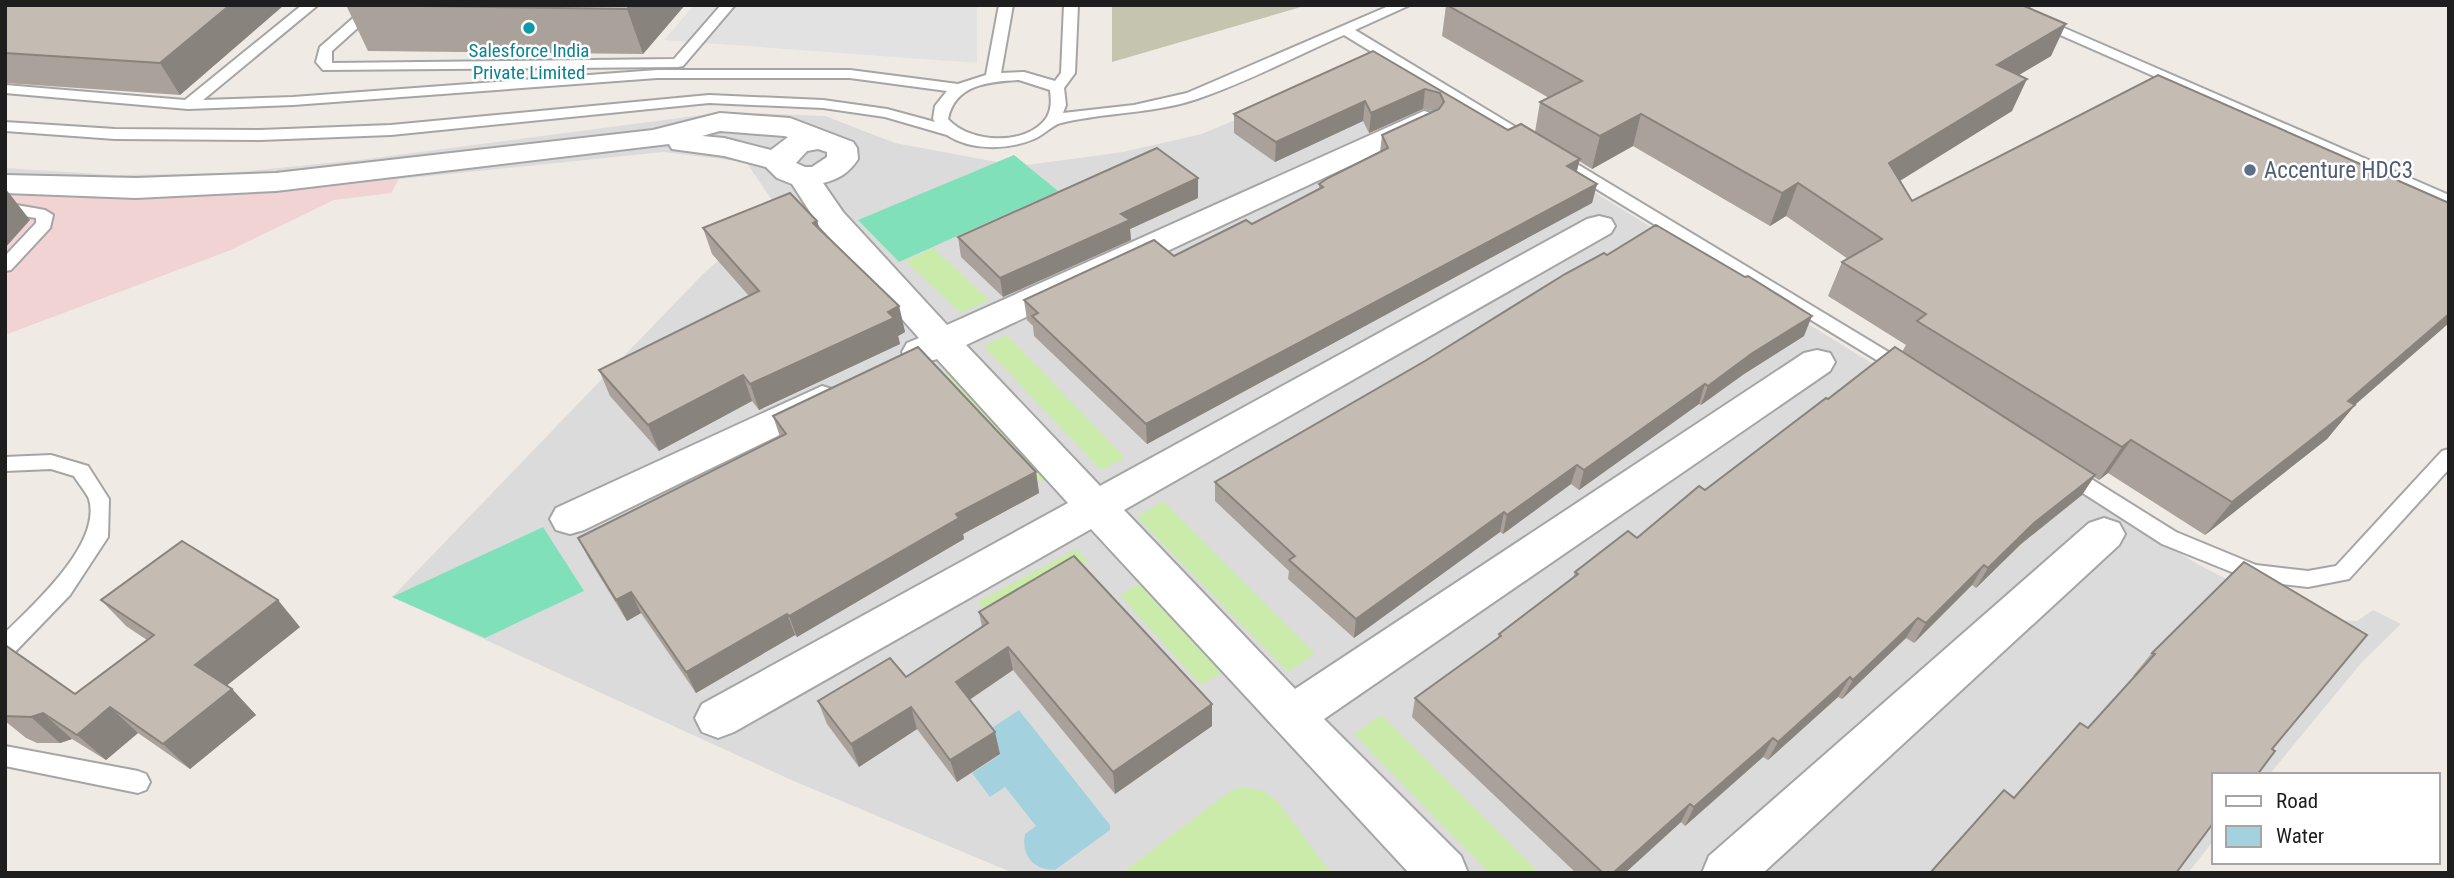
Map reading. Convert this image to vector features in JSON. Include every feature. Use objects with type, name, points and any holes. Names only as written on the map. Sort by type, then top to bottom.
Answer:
[{"type":"street","points":[[892,365],[1424,120]]},
{"type":"street","points":[[5,184],[136,188],[276,182],[653,139],[709,124],[734,121],[790,127],[800,159],[831,219],[1096,508],[1443,873]]},
{"type":"street","points":[[653,139],[800,159]]},
{"type":"street","points":[[718,718],[1599,226]]},
{"type":"street","points":[[1291,716],[1816,362]]},
{"type":"street","points":[[570,519],[855,383]]},
{"type":"street","points":[[1727,873],[2104,534]]},
{"type":"lane","points":[[188,105],[312,5]]},
{"type":"lane","points":[[376,5],[325,50],[323,62],[328,67],[790,61]]},
{"type":"lane","points":[[678,63],[728,5]]},
{"type":"lane","points":[[993,77],[1006,5]]},
{"type":"lane","points":[[1057,88],[1068,74],[1071,5]]},
{"type":"lane","points":[[1054,119],[1134,109],[1192,96],[1403,5]]},
{"type":"lane","points":[[1999,5],[2449,201]]},
{"type":"lane","points":[[1345,30],[1917,377]]},
{"type":"lane","points":[[5,89],[188,105],[293,101],[710,73],[850,74],[958,89],[993,77],[1038,78],[1057,88],[1062,106],[1054,119],[1032,135],[997,143],[978,142],[887,113],[823,104],[746,99],[709,99],[391,130],[260,135],[115,134],[5,126]]},
{"type":"lane","points":[[949,131],[940,119],[941,108],[958,89]]},
{"type":"lane","points":[[5,208],[46,215],[44,225],[5,266]]},
{"type":"lane","points":[[2044,459],[2169,538],[2254,573],[2308,579],[2343,573],[2449,456]]},
{"type":"lane","points":[[5,464],[51,462],[81,471],[99,499],[98,537],[62,589],[5,648]]},
{"type":"lane","points":[[5,756],[138,782]]},
{"type":"shaded area","points":[[694,5],[977,5],[977,63],[664,40]]},
{"type":"shaded area","points":[[1112,5],[1308,5],[1112,62]]},
{"type":"shaded area","points":[[1346,73],[1403,74],[2199,565],[2278,605],[2333,620],[2357,621],[2373,610],[2401,624],[2362,662],[2271,773],[2212,773],[2212,843],[2188,873],[1013,873],[789,779],[392,597],[703,274],[718,261],[787,222],[746,162],[663,152],[352,184],[149,195],[5,192],[5,168],[114,175],[230,173],[367,159],[725,112],[825,116],[895,143],[997,162],[1014,155],[1027,165],[1123,152],[1202,134]]},
{"type":"shaded area","points":[[399,179],[391,193],[334,200],[231,250],[5,335],[5,192],[149,195]]},
{"type":"green space","points":[[1014,155],[1058,191],[899,262],[858,220]]},
{"type":"green space","points":[[933,248],[989,300],[961,313],[906,261]]},
{"type":"green space","points":[[1007,335],[1125,458],[1101,470],[984,346]]},
{"type":"green space","points":[[954,370],[1056,474],[1041,482],[940,377]]},
{"type":"green space","points":[[1163,501],[1315,654],[1288,672],[1137,517]]},
{"type":"green space","points":[[543,527],[584,591],[485,638],[392,597]]},
{"type":"green space","points":[[1076,549],[1088,562],[989,616],[978,602]]},
{"type":"green space","points":[[1139,584],[1221,673],[1201,685],[1120,595]]},
{"type":"green space","points":[[1381,715],[1539,873],[1489,873],[1354,734]]},
{"type":"green space","points":[[1242,787],[1264,791],[1277,801],[1331,873],[1122,873],[1230,791]]},
{"type":"water","points":[[1019,710],[1110,825],[1110,830],[1055,870],[1040,867],[1030,860],[1025,848],[1025,834],[1036,826],[1005,787],[990,797],[972,773],[1000,755],[984,733]]},
{"type":"building","points":[[5,5],[230,5],[160,63],[5,53]]},
{"type":"building","points":[[346,5],[631,5],[627,9]]},
{"type":"building","points":[[1447,5],[2022,5],[2066,24],[1997,65],[2027,79],[1889,163],[1912,201],[2158,75],[2449,203],[2449,314],[2348,401],[2355,405],[2232,502],[2131,440],[2122,447],[1917,321],[1926,314],[1842,262],[1882,239],[1798,183],[1782,193],[1641,114],[1600,136],[1540,102],[1582,81]]},
{"type":"building","points":[[1373,51],[1508,130],[1521,124],[1580,159],[1567,166],[1597,184],[1146,424],[1032,316],[1038,313],[1024,300],[1154,240],[1174,256],[1246,220],[1252,224],[1323,187],[1319,184],[1328,178],[1388,148],[1382,135],[1439,109],[1444,102],[1440,93],[1425,89],[1371,113],[1365,101],[1276,142],[1234,114]]},
{"type":"building","points":[[1157,148],[1198,178],[1121,214],[1130,220],[1000,278],[958,237]]},
{"type":"building","points":[[790,193],[817,221],[813,223],[899,306],[888,312],[894,318],[750,384],[743,375],[648,425],[599,370],[759,291],[703,228]]},
{"type":"building","points":[[1656,225],[1745,277],[1748,276],[1812,316],[1751,354],[1708,386],[1705,384],[1584,470],[1577,465],[1507,515],[1504,512],[1356,619],[1289,560],[1295,556],[1215,482],[1425,361],[1565,274],[1604,253],[1607,255]]},
{"type":"building","points":[[918,347],[1036,472],[956,514],[959,518],[686,672],[631,592],[616,600],[578,538],[786,434],[773,416]]},
{"type":"building","points":[[1895,347],[2095,475],[2034,523],[1988,568],[1984,565],[1926,623],[1918,618],[1853,680],[1850,677],[1778,742],[1773,738],[1694,807],[1690,804],[1613,873],[1603,873],[1415,698],[1501,636],[1499,634],[1578,574],[1575,572],[1628,531],[1637,538],[1699,486],[1705,490]]},
{"type":"building","points":[[182,541],[278,600],[195,665],[232,689],[163,744],[110,707],[77,735],[43,713],[31,717],[5,716],[5,645],[75,694],[154,635],[101,600]]},
{"type":"building","points":[[1074,556],[1212,704],[1113,772],[1008,647],[956,682],[995,732],[950,760],[911,707],[851,744],[818,701],[890,658],[906,677],[988,623],[979,612]]},
{"type":"building","points":[[2244,562],[2367,635],[2272,749],[2275,751],[2258,773],[2212,773],[2212,825],[2176,873],[1930,873],[2004,790],[2014,798],[2080,723],[2088,728],[2155,654],[2152,653]]},
{"type":"place","name":"Salesforce India Private Limited","points":[[529,28]]},
{"type":"place","name":"Accenture HDC3","points":[[2250,170]]}]
